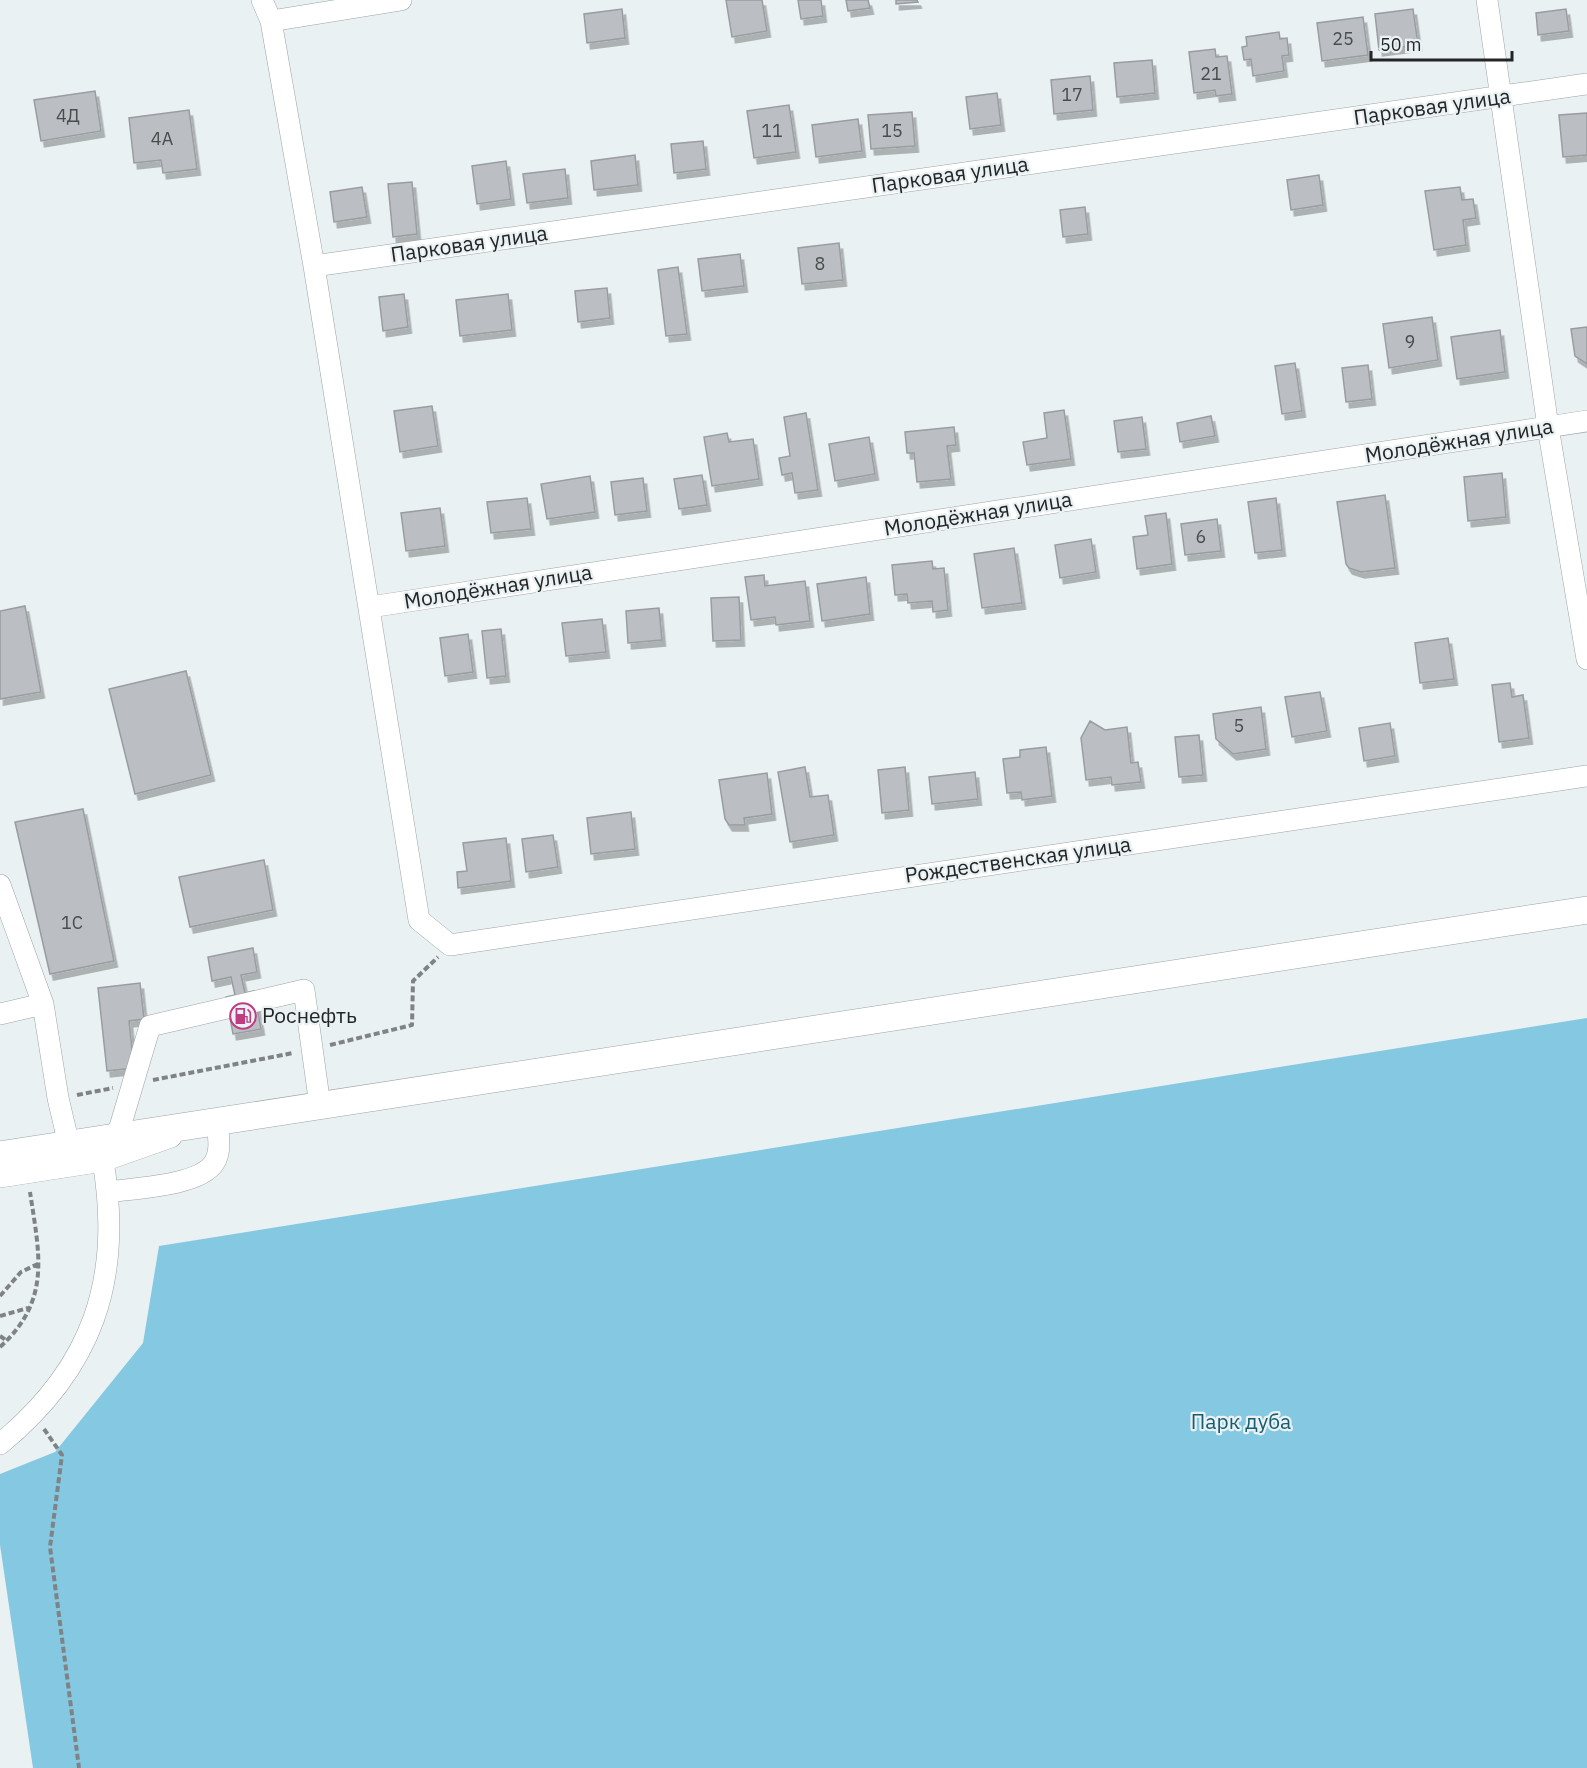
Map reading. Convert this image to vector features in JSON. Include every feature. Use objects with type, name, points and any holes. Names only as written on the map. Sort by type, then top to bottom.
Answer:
[{"type":"main road","points":[[0,1155],[1587,910]]},
{"type":"street","points":[[262,0],[271,21],[314,266],[419,920],[450,945]]},
{"type":"street","points":[[271,21],[352,4],[401,0]]},
{"type":"street","points":[[1487,0],[1548,427],[1587,659]]},
{"type":"street","name":"Парковая улица","points":[[314,266],[1587,84]]},
{"type":"street","name":"Молодёжная улица","points":[[370,606],[1587,421]]},
{"type":"street","name":"Рождественская улица","points":[[450,945],[1587,776]]},
{"type":"street","points":[[1,890],[43,1004],[58,1098],[69,1144]]},
{"type":"street","points":[[117,1137],[150,1026],[304,990],[320,1106]]},
{"type":"street","points":[[0,1014],[43,1004]]},
{"type":"street","points":[[0,1177],[104,1161],[217,1122],[220,1145],[214,1163],[197,1178],[107,1192]]},
{"type":"street","points":[[0,1444],[33,1413],[76,1358],[100,1306],[106,1275],[107,1192],[104,1161]]},
{"type":"path","points":[[58,1098],[312,1050],[412,1025],[413,981],[450,945]]},
{"type":"path","points":[[0,1347],[7,1341],[29,1308],[39,1282],[40,1263],[29,1184]]},
{"type":"path","points":[[0,1296],[21,1272],[40,1263]]},
{"type":"path","points":[[0,1316],[29,1308]]},
{"type":"path","points":[[0,1336],[7,1341]]},
{"type":"path","points":[[33,1413],[63,1455],[50,1547],[79,1768]]},
{"type":"green space","name":"Парк дуба","points":[[1587,1018],[1587,1768],[33,1768],[0,1545],[0,1474],[55,1452],[143,1343],[159,1246]]},
{"type":"building","points":[[726,0],[762,0],[767,31],[732,37]]},
{"type":"building","points":[[798,0],[821,0],[823,16],[801,19]]},
{"type":"building","points":[[846,0],[868,0],[870,8],[848,11]]},
{"type":"building","points":[[896,0],[917,0],[918,2],[896,4]]},
{"type":"building","points":[[622,9],[625,38],[587,43],[584,14]]},
{"type":"building","points":[[1413,9],[1418,45],[1379,50],[1375,14]]},
{"type":"building","points":[[1566,9],[1569,31],[1538,35],[1536,13]]},
{"type":"building","points":[[1363,17],[1368,55],[1322,61],[1317,23]]},
{"type":"building","points":[[1279,32],[1280,39],[1287,38],[1289,55],[1282,56],[1284,71],[1253,76],[1251,59],[1244,60],[1242,47],[1247,46],[1246,37]]},
{"type":"building","points":[[1215,49],[1216,57],[1227,56],[1232,94],[1216,96],[1215,90],[1194,93],[1189,52]]},
{"type":"building","points":[[1152,60],[1155,93],[1117,97],[1114,63]]},
{"type":"building","points":[[1090,76],[1093,110],[1054,114],[1051,80]]},
{"type":"building","points":[[95,91],[101,131],[41,141],[34,100]]},
{"type":"building","points":[[997,93],[1001,125],[970,129],[966,97]]},
{"type":"building","points":[[789,105],[796,152],[754,158],[747,111]]},
{"type":"building","points":[[189,110],[197,169],[163,173],[161,160],[134,163],[129,118]]},
{"type":"building","points":[[912,112],[915,146],[871,149],[868,115]]},
{"type":"building","points":[[1587,113],[1587,155],[1563,157],[1559,115]]},
{"type":"building","points":[[858,119],[862,151],[816,157],[812,125]]},
{"type":"building","points":[[703,141],[706,169],[674,173],[671,144]]},
{"type":"building","points":[[635,155],[638,185],[594,190],[591,161]]},
{"type":"building","points":[[506,161],[511,199],[477,204],[472,166]]},
{"type":"building","points":[[565,169],[568,198],[527,203],[523,174]]},
{"type":"building","points":[[1319,175],[1323,205],[1291,210],[1287,180]]},
{"type":"building","points":[[412,182],[417,234],[393,237],[388,184]]},
{"type":"building","points":[[362,187],[367,217],[334,222],[330,192]]},
{"type":"building","points":[[1460,187],[1462,200],[1473,199],[1476,218],[1463,220],[1466,245],[1434,250],[1425,191]]},
{"type":"building","points":[[1085,207],[1088,234],[1063,237],[1060,210]]},
{"type":"building","points":[[839,243],[843,280],[802,284],[798,248]]},
{"type":"building","points":[[740,254],[744,286],[702,291],[698,259]]},
{"type":"building","points":[[678,267],[687,334],[666,336],[658,270]]},
{"type":"building","points":[[607,288],[610,318],[578,322],[575,291]]},
{"type":"building","points":[[404,294],[408,327],[383,331],[379,297]]},
{"type":"building","points":[[508,294],[512,330],[460,336],[456,300]]},
{"type":"building","points":[[1432,317],[1438,360],[1389,368],[1383,324]]},
{"type":"building","points":[[1587,327],[1587,364],[1575,356],[1571,329]]},
{"type":"building","points":[[1500,330],[1505,372],[1457,379],[1451,337]]},
{"type":"building","points":[[1295,363],[1302,411],[1282,414],[1275,366]]},
{"type":"building","points":[[1368,365],[1372,399],[1346,402],[1342,368]]},
{"type":"building","points":[[432,406],[438,446],[400,452],[394,411]]},
{"type":"building","points":[[1064,410],[1071,459],[1027,465],[1023,442],[1047,438],[1044,413]]},
{"type":"building","points":[[806,413],[818,490],[795,493],[792,473],[782,475],[779,458],[790,456],[784,417]]},
{"type":"building","points":[[1211,416],[1215,436],[1180,442],[1177,423]]},
{"type":"building","points":[[1142,417],[1146,449],[1118,452],[1114,421]]},
{"type":"building","points":[[954,427],[956,445],[947,446],[951,479],[917,482],[914,453],[907,453],[905,432]]},
{"type":"building","points":[[727,433],[729,442],[753,439],[759,479],[712,486],[704,437]]},
{"type":"building","points":[[869,437],[875,474],[835,481],[829,444]]},
{"type":"building","points":[[1502,473],[1506,517],[1468,521],[1464,477]]},
{"type":"building","points":[[702,475],[707,505],[679,509],[674,479]]},
{"type":"building","points":[[590,476],[595,512],[547,519],[541,484]]},
{"type":"building","points":[[643,478],[647,511],[615,515],[611,482]]},
{"type":"building","points":[[1385,495],[1395,568],[1361,572],[1349,568],[1346,564],[1337,502]]},
{"type":"building","points":[[527,498],[531,529],[491,533],[487,502]]},
{"type":"building","points":[[1276,498],[1282,550],[1255,553],[1248,502]]},
{"type":"building","points":[[440,508],[445,546],[406,551],[401,513]]},
{"type":"building","points":[[1166,513],[1172,564],[1137,569],[1133,537],[1148,535],[1145,516]]},
{"type":"building","points":[[1217,519],[1221,551],[1185,555],[1181,524]]},
{"type":"building","points":[[1091,539],[1096,572],[1060,578],[1055,545]]},
{"type":"building","points":[[1014,548],[1022,603],[982,608],[974,554]]},
{"type":"building","points":[[932,561],[933,569],[944,568],[948,610],[933,612],[932,601],[908,603],[907,594],[895,595],[892,565]]},
{"type":"building","points":[[764,575],[765,586],[805,581],[810,621],[776,625],[775,617],[751,620],[745,577]]},
{"type":"building","points":[[866,577],[870,614],[822,621],[817,584]]},
{"type":"building","points":[[739,597],[741,640],[713,641],[711,598]]},
{"type":"building","points":[[25,606],[41,692],[0,699],[0,611]]},
{"type":"building","points":[[659,608],[662,640],[628,643],[626,611]]},
{"type":"building","points":[[602,619],[606,652],[566,656],[562,623]]},
{"type":"building","points":[[501,629],[506,676],[487,678],[482,631]]},
{"type":"building","points":[[468,634],[473,672],[445,676],[440,638]]},
{"type":"building","points":[[1448,638],[1454,679],[1420,683],[1415,643]]},
{"type":"building","points":[[186,671],[211,775],[135,794],[109,689]]},
{"type":"building","points":[[1510,683],[1512,697],[1523,695],[1529,738],[1499,742],[1492,685]]},
{"type":"building","points":[[1320,692],[1327,731],[1292,737],[1285,697]]},
{"type":"building","points":[[1261,707],[1266,749],[1233,754],[1216,739],[1213,714]]},
{"type":"building","points":[[1090,721],[1105,730],[1127,727],[1131,763],[1138,762],[1141,782],[1112,785],[1111,777],[1086,780],[1081,738]]},
{"type":"building","points":[[1390,723],[1395,756],[1364,761],[1359,728]]},
{"type":"building","points":[[1199,735],[1203,775],[1179,777],[1175,737]]},
{"type":"building","points":[[1046,747],[1052,796],[1022,800],[1021,792],[1007,793],[1003,759],[1020,757],[1020,750]]},
{"type":"building","points":[[805,767],[810,797],[828,795],[834,835],[790,842],[778,772]]},
{"type":"building","points":[[905,767],[909,810],[882,813],[878,770]]},
{"type":"building","points":[[975,772],[978,799],[932,804],[929,777]]},
{"type":"building","points":[[767,773],[772,814],[744,818],[745,825],[729,825],[725,819],[719,780]]},
{"type":"building","points":[[83,809],[114,961],[50,974],[15,822]]},
{"type":"building","points":[[631,812],[635,849],[591,854],[587,818]]},
{"type":"building","points":[[553,835],[558,867],[526,872],[522,839]]},
{"type":"building","points":[[506,838],[511,881],[458,888],[457,872],[467,871],[463,843]]},
{"type":"building","points":[[264,860],[273,910],[190,927],[179,877]]},
{"type":"building","points":[[253,948],[257,972],[241,975],[245,993],[254,991],[261,1029],[233,1034],[226,997],[235,995],[231,977],[212,981],[208,957]]},
{"type":"building","points":[[140,983],[144,1019],[129,1021],[134,1068],[107,1071],[98,988]]},
{"type":"place","name":"Роснефть","points":[[243,1016]]}]
